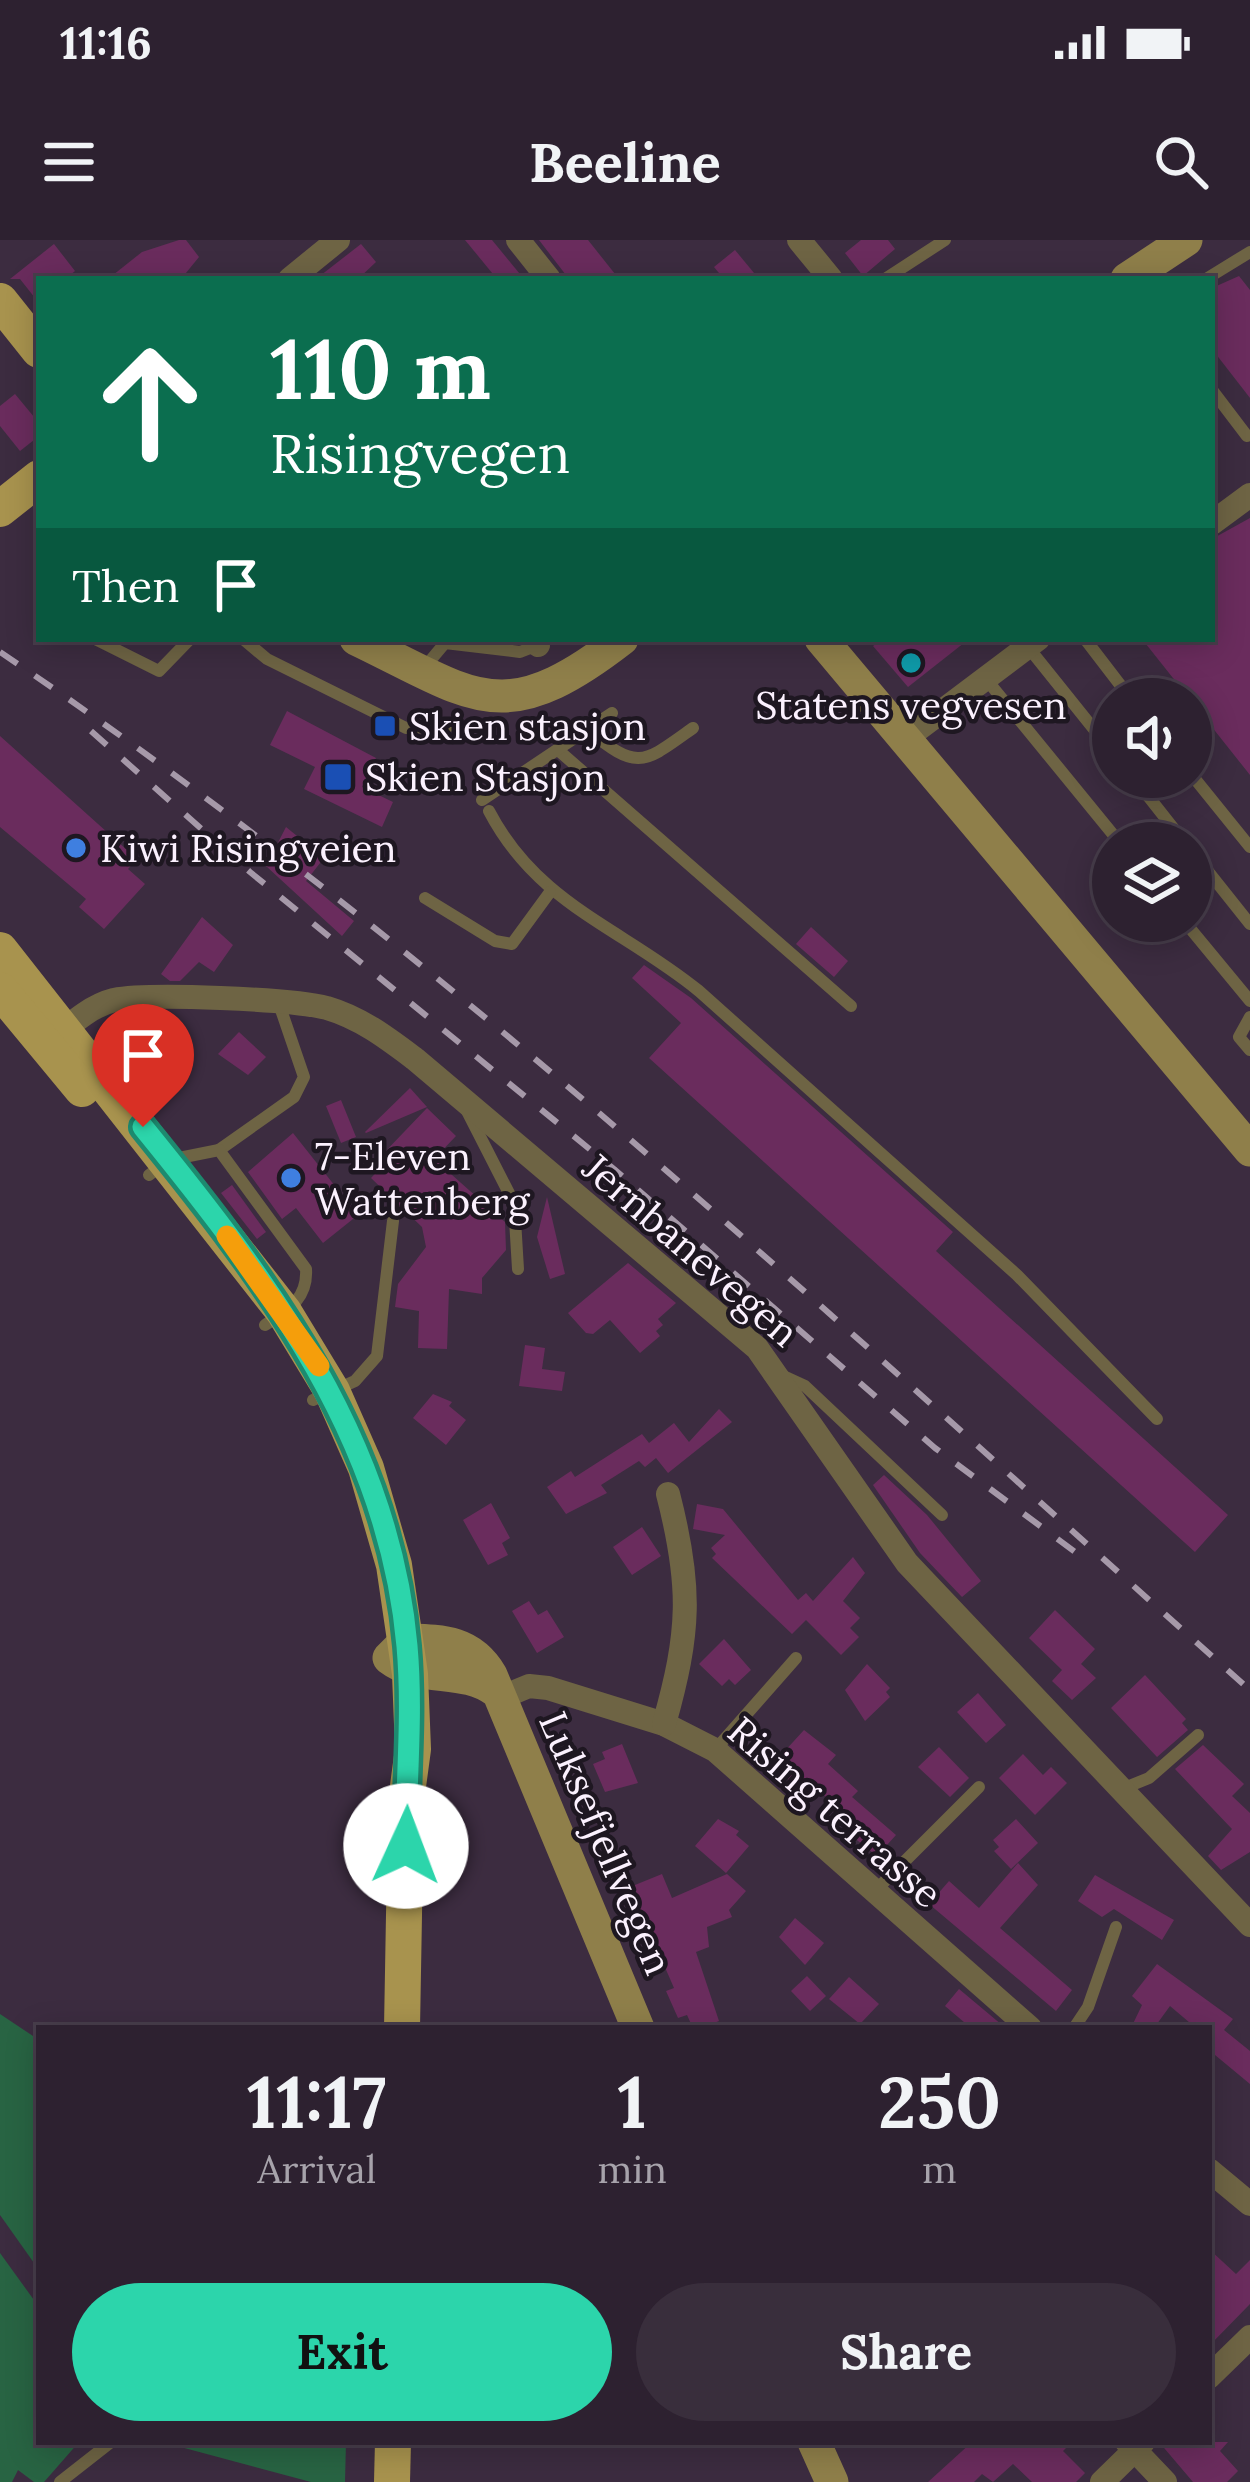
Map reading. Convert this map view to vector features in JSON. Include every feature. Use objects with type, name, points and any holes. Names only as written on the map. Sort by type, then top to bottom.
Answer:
[{"type":"main road","points":[[1132,276],[1186,240]]},
{"type":"main road","points":[[0,302],[36,342]]},
{"type":"main road","points":[[0,509],[36,480]]},
{"type":"main road","points":[[361,642],[464,693],[490,696],[556,682],[617,642]]},
{"type":"main road","points":[[823,642],[1250,1150]]},
{"type":"main road","points":[[0,950],[55,1037],[274,1319],[323,1396],[332,1435],[365,1497],[402,1657],[406,1802],[402,2025]]},
{"type":"main road","points":[[0,990],[55,1037]]},
{"type":"main road","name":"Luksefjellvegen","points":[[402,1657],[472,1677],[498,1694],[637,2025]]},
{"type":"main road","points":[[392,2482],[393,2445]]},
{"type":"main road","points":[[815,2445],[832,2482]]},
{"type":"street","points":[[294,276],[338,240]]},
{"type":"street","points":[[518,240],[547,276]]},
{"type":"street","points":[[799,240],[829,276]]},
{"type":"street","points":[[1215,521],[1250,495]]},
{"type":"street","points":[[905,740],[1033,643]]},
{"type":"street","name":"Jernbanevegen","points":[[55,1037],[114,1000],[278,1000],[327,1008],[367,1023],[757,1348],[780,1374],[907,1563],[1250,1925]]},
{"type":"street","points":[[664,1724],[680,1667],[688,1603],[686,1564],[668,1494]]},
{"type":"street","name":"Rising terrasse","points":[[498,1694],[529,1686],[548,1688],[664,1724],[716,1750],[1027,2025]]},
{"type":"street","points":[[1212,2172],[1250,2204]]},
{"type":"street","points":[[1212,2374],[1250,2337]]},
{"type":"street","points":[[1102,2482],[1135,2445],[1165,2482]]},
{"type":"lane","points":[[890,276],[945,240]]},
{"type":"lane","points":[[1210,276],[1250,253]]},
{"type":"lane","points":[[1215,394],[1247,436]]},
{"type":"lane","points":[[101,642],[159,670],[187,642]]},
{"type":"lane","points":[[247,642],[267,658],[406,728],[423,731],[449,726]]},
{"type":"lane","points":[[420,674],[445,643],[520,652],[536,642]]},
{"type":"lane","points":[[1086,642],[1115,678]]},
{"type":"lane","points":[[1033,643],[1092,724]]},
{"type":"lane","points":[[986,679],[1103,822]]},
{"type":"lane","points":[[612,713],[486,806],[515,857],[550,892],[623,941],[650,951],[699,991],[1017,1275],[1157,1419]]},
{"type":"lane","points":[[588,730],[614,751],[637,761],[650,760],[693,728]]},
{"type":"lane","points":[[558,750],[851,1006]]},
{"type":"lane","points":[[1149,798],[1169,822]]},
{"type":"lane","points":[[1210,798],[1250,848]]},
{"type":"lane","points":[[1212,876],[1250,924]]},
{"type":"lane","points":[[424,898],[494,940],[512,944],[550,892]]},
{"type":"lane","points":[[1201,942],[1250,1001]]},
{"type":"lane","points":[[159,1167],[218,1150],[293,1097],[304,1077],[278,1000]]},
{"type":"lane","points":[[1250,1016],[1239,1037],[1250,1050]]},
{"type":"lane","points":[[467,1103],[471,1122],[514,1204],[518,1269]]},
{"type":"lane","points":[[218,1150],[306,1269],[307,1285],[274,1319]]},
{"type":"lane","points":[[323,1396],[370,1370],[376,1356],[393,1221]]},
{"type":"lane","points":[[780,1374],[806,1386],[942,1515]]},
{"type":"lane","points":[[716,1750],[796,1658]]},
{"type":"lane","points":[[1122,1789],[1149,1778],[1198,1736]]},
{"type":"lane","points":[[874,1892],[979,1787]]},
{"type":"lane","points":[[1075,2025],[1088,2007],[1116,1927]]},
{"type":"lane","points":[[60,2482],[107,2445]]},
{"type":"green space","points":[[0,2014],[36,2038],[36,2266],[0,2215]]},
{"type":"green space","points":[[0,2253],[36,2303],[36,2445],[76,2445],[44,2482],[34,2482],[18,2470],[12,2482],[0,2482]]},
{"type":"green space","points":[[173,2445],[346,2445],[345,2482],[311,2482]]},
{"type":"building","points":[[186,240],[199,257],[183,276],[112,276],[142,252]]},
{"type":"building","points":[[465,240],[492,240],[522,276],[495,276]]},
{"type":"building","points":[[539,240],[588,240],[617,276],[567,276]]},
{"type":"building","points":[[861,240],[888,240],[895,249],[863,276],[845,253]]},
{"type":"building","points":[[54,244],[75,271],[69,276],[36,276],[36,299],[20,279],[10,279]]},
{"type":"building","points":[[361,244],[376,262],[361,276],[320,276]]},
{"type":"building","points":[[735,250],[757,276],[722,276],[714,267]]},
{"type":"building","points":[[1239,276],[1250,290],[1250,398],[1215,353],[1215,287]]},
{"type":"building","points":[[15,394],[36,419],[36,438],[20,451],[0,426],[0,406]]},
{"type":"building","points":[[1250,518],[1250,775],[1212,727],[1212,678],[1173,678],[1144,642],[1215,642],[1215,537]]},
{"type":"building","name":"Statens vegvesen","points":[[879,642],[965,642],[908,687],[873,646]]},
{"type":"building","name":"Skien Stasjon","points":[[287,711],[376,758],[362,787],[393,802],[382,827],[304,789],[315,767],[270,745]]},
{"type":"building","points":[[0,736],[137,859],[128,869],[145,884],[104,929],[79,907],[86,899],[0,827]]},
{"type":"building","points":[[286,827],[324,858],[306,881],[354,921],[342,936],[266,866]]},
{"type":"building","points":[[202,917],[233,945],[214,972],[199,962],[180,981],[170,981],[161,974]]},
{"type":"building","points":[[811,927],[848,961],[834,977],[796,944]]},
{"type":"building","points":[[644,965],[691,998],[953,1232],[936,1251],[1228,1515],[1195,1552],[649,1058],[681,1023],[632,978]]},
{"type":"building","points":[[239,1032],[266,1057],[248,1075],[218,1054]]},
{"type":"building","points":[[410,1088],[427,1107],[365,1132]]},
{"type":"building","points":[[341,1100],[356,1137],[341,1143],[326,1106]]},
{"type":"building","points":[[427,1108],[456,1136],[434,1159],[505,1222],[506,1250],[482,1278],[482,1294],[449,1289],[447,1349],[418,1348],[419,1311],[395,1307],[398,1284],[426,1247],[422,1227],[371,1178],[387,1161],[381,1156]]},
{"type":"building","points":[[293,1133],[358,1215],[323,1243],[296,1208],[282,1219],[248,1172]]},
{"type":"building","points":[[232,1185],[266,1232],[257,1239],[221,1193]]},
{"type":"building","points":[[547,1197],[565,1274],[550,1279],[537,1237]]},
{"type":"building","points":[[628,1263],[676,1303],[658,1319],[663,1325],[656,1331],[660,1336],[640,1353],[610,1320],[593,1334],[586,1333],[568,1313]]},
{"type":"building","points":[[525,1345],[545,1348],[542,1369],[565,1372],[562,1391],[519,1386]]},
{"type":"building","points":[[433,1394],[452,1402],[449,1406],[466,1420],[446,1445],[413,1418]]},
{"type":"building","points":[[719,1409],[732,1422],[668,1473],[656,1458],[645,1467],[639,1461],[601,1485],[607,1493],[566,1514],[547,1487],[571,1471],[575,1477],[642,1434],[649,1443],[674,1423],[689,1442]]},
{"type":"building","points":[[884,1475],[927,1515],[981,1581],[962,1597],[920,1553],[873,1485]]},
{"type":"building","points":[[491,1503],[510,1538],[502,1543],[508,1555],[488,1565],[463,1520]]},
{"type":"building","points":[[697,1504],[723,1509],[798,1600],[806,1593],[813,1601],[853,1557],[865,1573],[843,1601],[860,1618],[850,1628],[859,1637],[841,1655],[806,1620],[792,1634],[712,1558],[716,1554],[711,1548],[725,1535],[693,1529]]},
{"type":"building","points":[[642,1527],[661,1556],[632,1575],[613,1547]]},
{"type":"building","points":[[529,1601],[538,1615],[547,1610],[564,1637],[537,1653],[512,1611]]},
{"type":"building","points":[[1055,1610],[1095,1649],[1081,1664],[1096,1678],[1072,1700],[1052,1681],[1062,1670],[1029,1638]]},
{"type":"building","points":[[724,1639],[751,1670],[735,1685],[729,1679],[722,1686],[699,1664]]},
{"type":"building","points":[[867,1664],[890,1688],[886,1692],[890,1697],[865,1721],[845,1690]]},
{"type":"building","points":[[1145,1675],[1186,1719],[1182,1723],[1188,1730],[1157,1757],[1111,1708]]},
{"type":"building","points":[[978,1693],[1006,1725],[986,1743],[957,1712]]},
{"type":"building","points":[[804,1730],[836,1755],[828,1764],[858,1791],[852,1797],[896,1835],[877,1856],[843,1829],[851,1819],[802,1776],[794,1785],[772,1765]]},
{"type":"building","points":[[622,1744],[638,1783],[605,1792],[593,1764],[605,1759],[602,1752]]},
{"type":"building","points":[[1203,1745],[1244,1784],[1232,1796],[1250,1813],[1250,1852],[1221,1870],[1208,1856],[1232,1829],[1175,1769]]},
{"type":"building","points":[[939,1747],[969,1778],[950,1797],[918,1767]]},
{"type":"building","points":[[1023,1754],[1043,1775],[1051,1767],[1067,1783],[1035,1815],[999,1778]]},
{"type":"building","points":[[718,1819],[739,1831],[736,1835],[749,1846],[726,1873],[695,1846]]},
{"type":"building","points":[[1016,1819],[1038,1843],[1011,1869],[994,1851],[999,1847],[993,1840]]},
{"type":"building","points":[[1018,1863],[1038,1885],[1000,1928],[1072,1990],[1056,2011],[929,1904],[949,1881],[979,1908]]},
{"type":"building","points":[[662,1874],[672,1898],[727,1874],[746,1891],[729,1910],[732,1917],[707,1927],[709,1947],[696,1952],[719,2021],[692,2025],[687,2015],[678,2018],[666,1991],[674,1988],[630,1887]]},
{"type":"building","points":[[1095,1875],[1174,1920],[1162,1940],[1114,1909],[1102,1917],[1078,1901]]},
{"type":"building","points":[[795,1918],[824,1943],[805,1965],[779,1937]]},
{"type":"building","points":[[1157,1964],[1233,2019],[1224,2030],[1250,2051],[1250,2084],[1212,2052],[1212,2025],[1192,2025],[1170,2006],[1156,2025],[1132,2025],[1142,2005],[1132,1996]]},
{"type":"building","points":[[807,1976],[826,1996],[810,2011],[791,1991]]},
{"type":"building","points":[[849,1977],[879,2004],[860,2024],[829,1999]]},
{"type":"building","points":[[959,1989],[1001,2025],[967,2025],[945,2006]]},
{"type":"building","points":[[1212,2252],[1236,2274],[1250,2260],[1250,2304],[1212,2343]]},
{"type":"building","points":[[1228,2442],[1220,2451],[1238,2471],[1227,2482],[1193,2482],[1162,2445]]},
{"type":"building","points":[[969,2445],[1069,2445],[1063,2451],[1085,2473],[1076,2482],[1032,2482],[1013,2464],[993,2482],[982,2474],[974,2482],[928,2482]]},
{"type":"railway","points":[[0,652],[167,769],[487,1019],[795,1283],[1250,1690]]},
{"type":"railway","points":[[91,731],[250,872],[614,1169],[935,1448],[1086,1560]]},
{"type":"slow traffic","points":[[227,1236],[319,1366]]},
{"type":"place","name":"Statens vegvesen","points":[[911,663]]},
{"type":"place","name":"Skien stasjon","points":[[385,726]]},
{"type":"place","name":"Skien Stasjon","points":[[338,777]]},
{"type":"place","name":"Kiwi Risingveien","points":[[76,848]]},
{"type":"place","name":"7-Eleven Wattenberg","points":[[291,1178]]},
{"type":"route","points":[[143,1127],[311,1352],[366,1468],[388,1537],[407,1640],[413,1749],[406,1846]]}]
